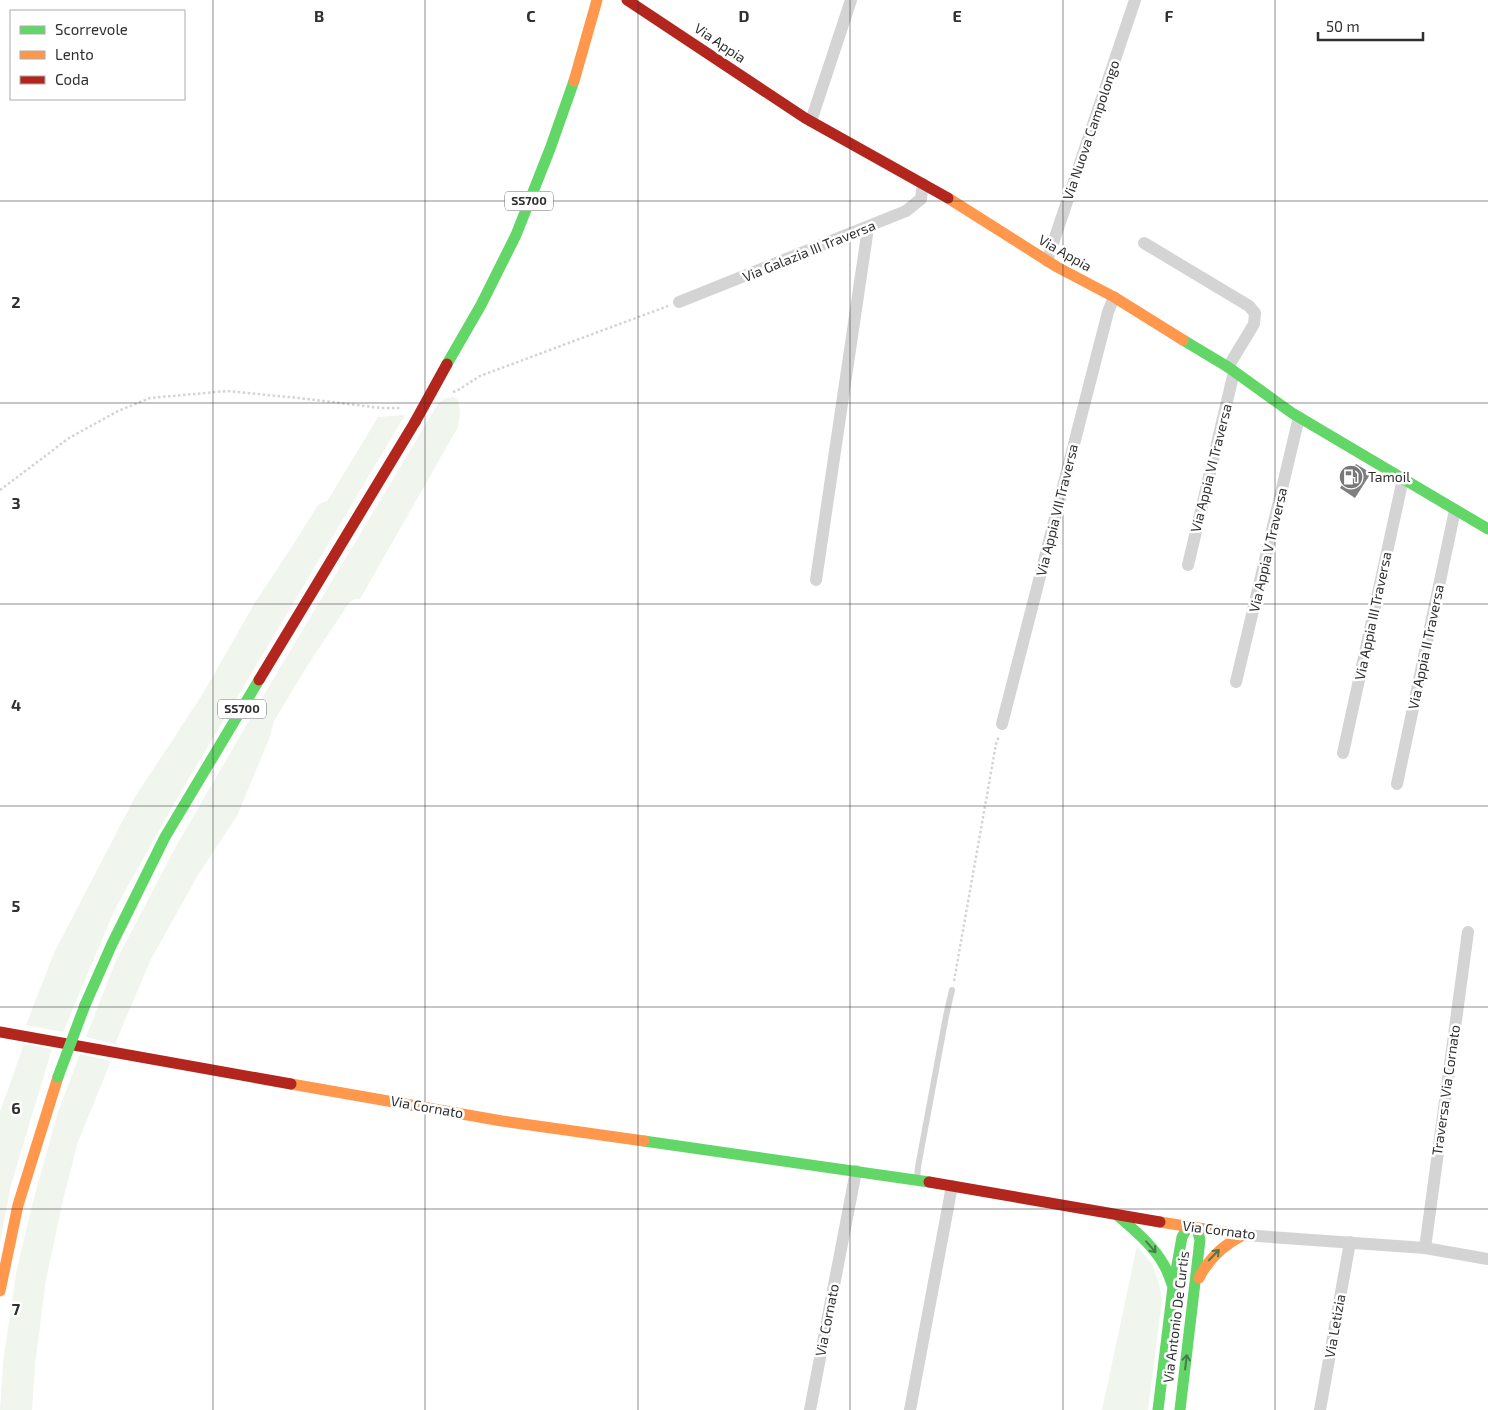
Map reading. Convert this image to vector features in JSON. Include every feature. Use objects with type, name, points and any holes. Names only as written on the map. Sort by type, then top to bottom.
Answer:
[{"type":"main road","name":"SS700","points":[[0,1291],[18,1205],[58,1078],[85,1005],[112,944],[165,837],[415,422],[469,328],[513,242],[558,130],[576,76],[597,0]]},
{"type":"main road","name":"Via Appia","points":[[629,0],[811,121],[945,196],[1047,261],[1114,297],[1231,369],[1299,417],[1455,510],[1487,525]]},
{"type":"main road","name":"Via Cornato","points":[[0,1032],[502,1121],[917,1180],[1243,1235]]},
{"type":"main road","name":"Via Antonio De Curtis","points":[[1117,1215],[1142,1237],[1157,1255],[1168,1272],[1172,1288]]},
{"type":"main road","name":"Via Antonio De Curtis","points":[[1158,1410],[1172,1288],[1182,1237],[1193,1228],[1200,1240],[1180,1410]]},
{"type":"main road","points":[[1195,1286],[1205,1264],[1229,1242],[1243,1235]]},
{"type":"street","points":[[811,121],[851,0]]},
{"type":"street","name":"Via Nuova Campolongo","points":[[1047,261],[1134,0]]},
{"type":"street","name":"Via Galazia III Traversa","points":[[678,302],[868,228],[906,211],[921,199],[923,184]]},
{"type":"street","points":[[816,580],[868,228]]},
{"type":"street","name":"Via Appia VI Traversa","points":[[1144,243],[1249,306],[1254,313],[1254,324],[1231,369],[1188,565]]},
{"type":"street","name":"Via Appia VII Traversa","points":[[1002,724],[1108,312],[1114,297]]},
{"type":"street","name":"Via Appia V Traversa","points":[[1236,682],[1299,417]]},
{"type":"street","name":"Via Appia III Traversa","points":[[1343,753],[1403,479]]},
{"type":"street","name":"Via Appia II Traversa","points":[[1397,784],[1455,510]]},
{"type":"street","name":"Traversa Via Cornato","points":[[1425,1248],[1468,932]]},
{"type":"street","name":"Via Cornato","points":[[810,1410],[856,1171]]},
{"type":"street","points":[[910,1410],[952,1186]]},
{"type":"street","name":"Via Cornato","points":[[1243,1235],[1425,1248],[1488,1259]]},
{"type":"street","name":"Via Letizia","points":[[1320,1410],[1350,1242]]},
{"type":"lane","points":[[917,1180],[952,990]]},
{"type":"path","points":[[449,393],[458,390],[480,376],[678,302]]},
{"type":"path","points":[[0,490],[69,438],[118,411],[150,398],[227,391],[381,408],[404,408]]},
{"type":"path","points":[[952,990],[996,744],[1002,724]]},
{"type":"shaded area","points":[[453,397],[458,400],[460,413],[458,427],[360,599],[354,599],[349,603],[274,721],[269,739],[237,816],[198,875],[151,959],[115,1044],[86,1037],[115,963],[175,848],[265,693],[439,402]]},
{"type":"shaded area","points":[[405,415],[175,802],[115,909],[63,1032],[26,1025],[54,953],[135,797],[202,695],[256,601],[318,505],[328,500],[378,417]]},
{"type":"shaded area","points":[[24,1044],[52,1049],[11,1185],[0,1242],[0,1112]]},
{"type":"shaded area","points":[[80,1054],[111,1061],[78,1142],[64,1196],[46,1279],[35,1365],[32,1410],[0,1410],[3,1363],[16,1274],[32,1205],[57,1115]]},
{"type":"shaded area","points":[[1137,1246],[1152,1264],[1158,1279],[1162,1299],[1148,1410],[1102,1410]]},
{"type":"building","points":[[1356,464],[1371,473],[1355,498],[1340,488]]},
{"type":"traffic: fast","points":[[447,364],[481,305],[516,235],[550,149],[574,81]]},
{"type":"traffic: fast","points":[[1183,340],[1228,367],[1292,413],[1488,529]]},
{"type":"traffic: fast","points":[[85,1005],[112,944],[165,837],[259,680]]},
{"type":"traffic: fast","points":[[58,1077],[85,1005]]},
{"type":"traffic: fast","points":[[644,1141],[929,1182]]},
{"type":"traffic: fast","points":[[1117,1215],[1143,1238],[1160,1258],[1173,1287]]},
{"type":"traffic: fast","points":[[1158,1410],[1173,1287],[1182,1237],[1188,1227]]},
{"type":"traffic: fast","points":[[1180,1410],[1200,1240],[1197,1229]]},
{"type":"traffic: slow","points":[[574,81],[597,0]]},
{"type":"traffic: slow","points":[[948,198],[1057,267],[1114,297],[1183,340]]},
{"type":"traffic: slow","points":[[0,1291],[18,1205],[58,1077]]},
{"type":"traffic: slow","points":[[291,1084],[502,1121],[644,1141]]},
{"type":"traffic: slow","points":[[1160,1222],[1243,1235]]},
{"type":"traffic: slow","points":[[1199,1278],[1207,1264],[1217,1253],[1243,1235]]},
{"type":"traffic: jam","points":[[627,0],[805,118],[948,198]]},
{"type":"traffic: jam","points":[[415,422],[447,364]]},
{"type":"traffic: jam","points":[[259,680],[415,422]]},
{"type":"traffic: jam","points":[[0,1032],[291,1084]]},
{"type":"traffic: jam","points":[[929,1182],[1160,1222]]},
{"type":"place","name":"Tamoil","points":[[1351,477]]}]
